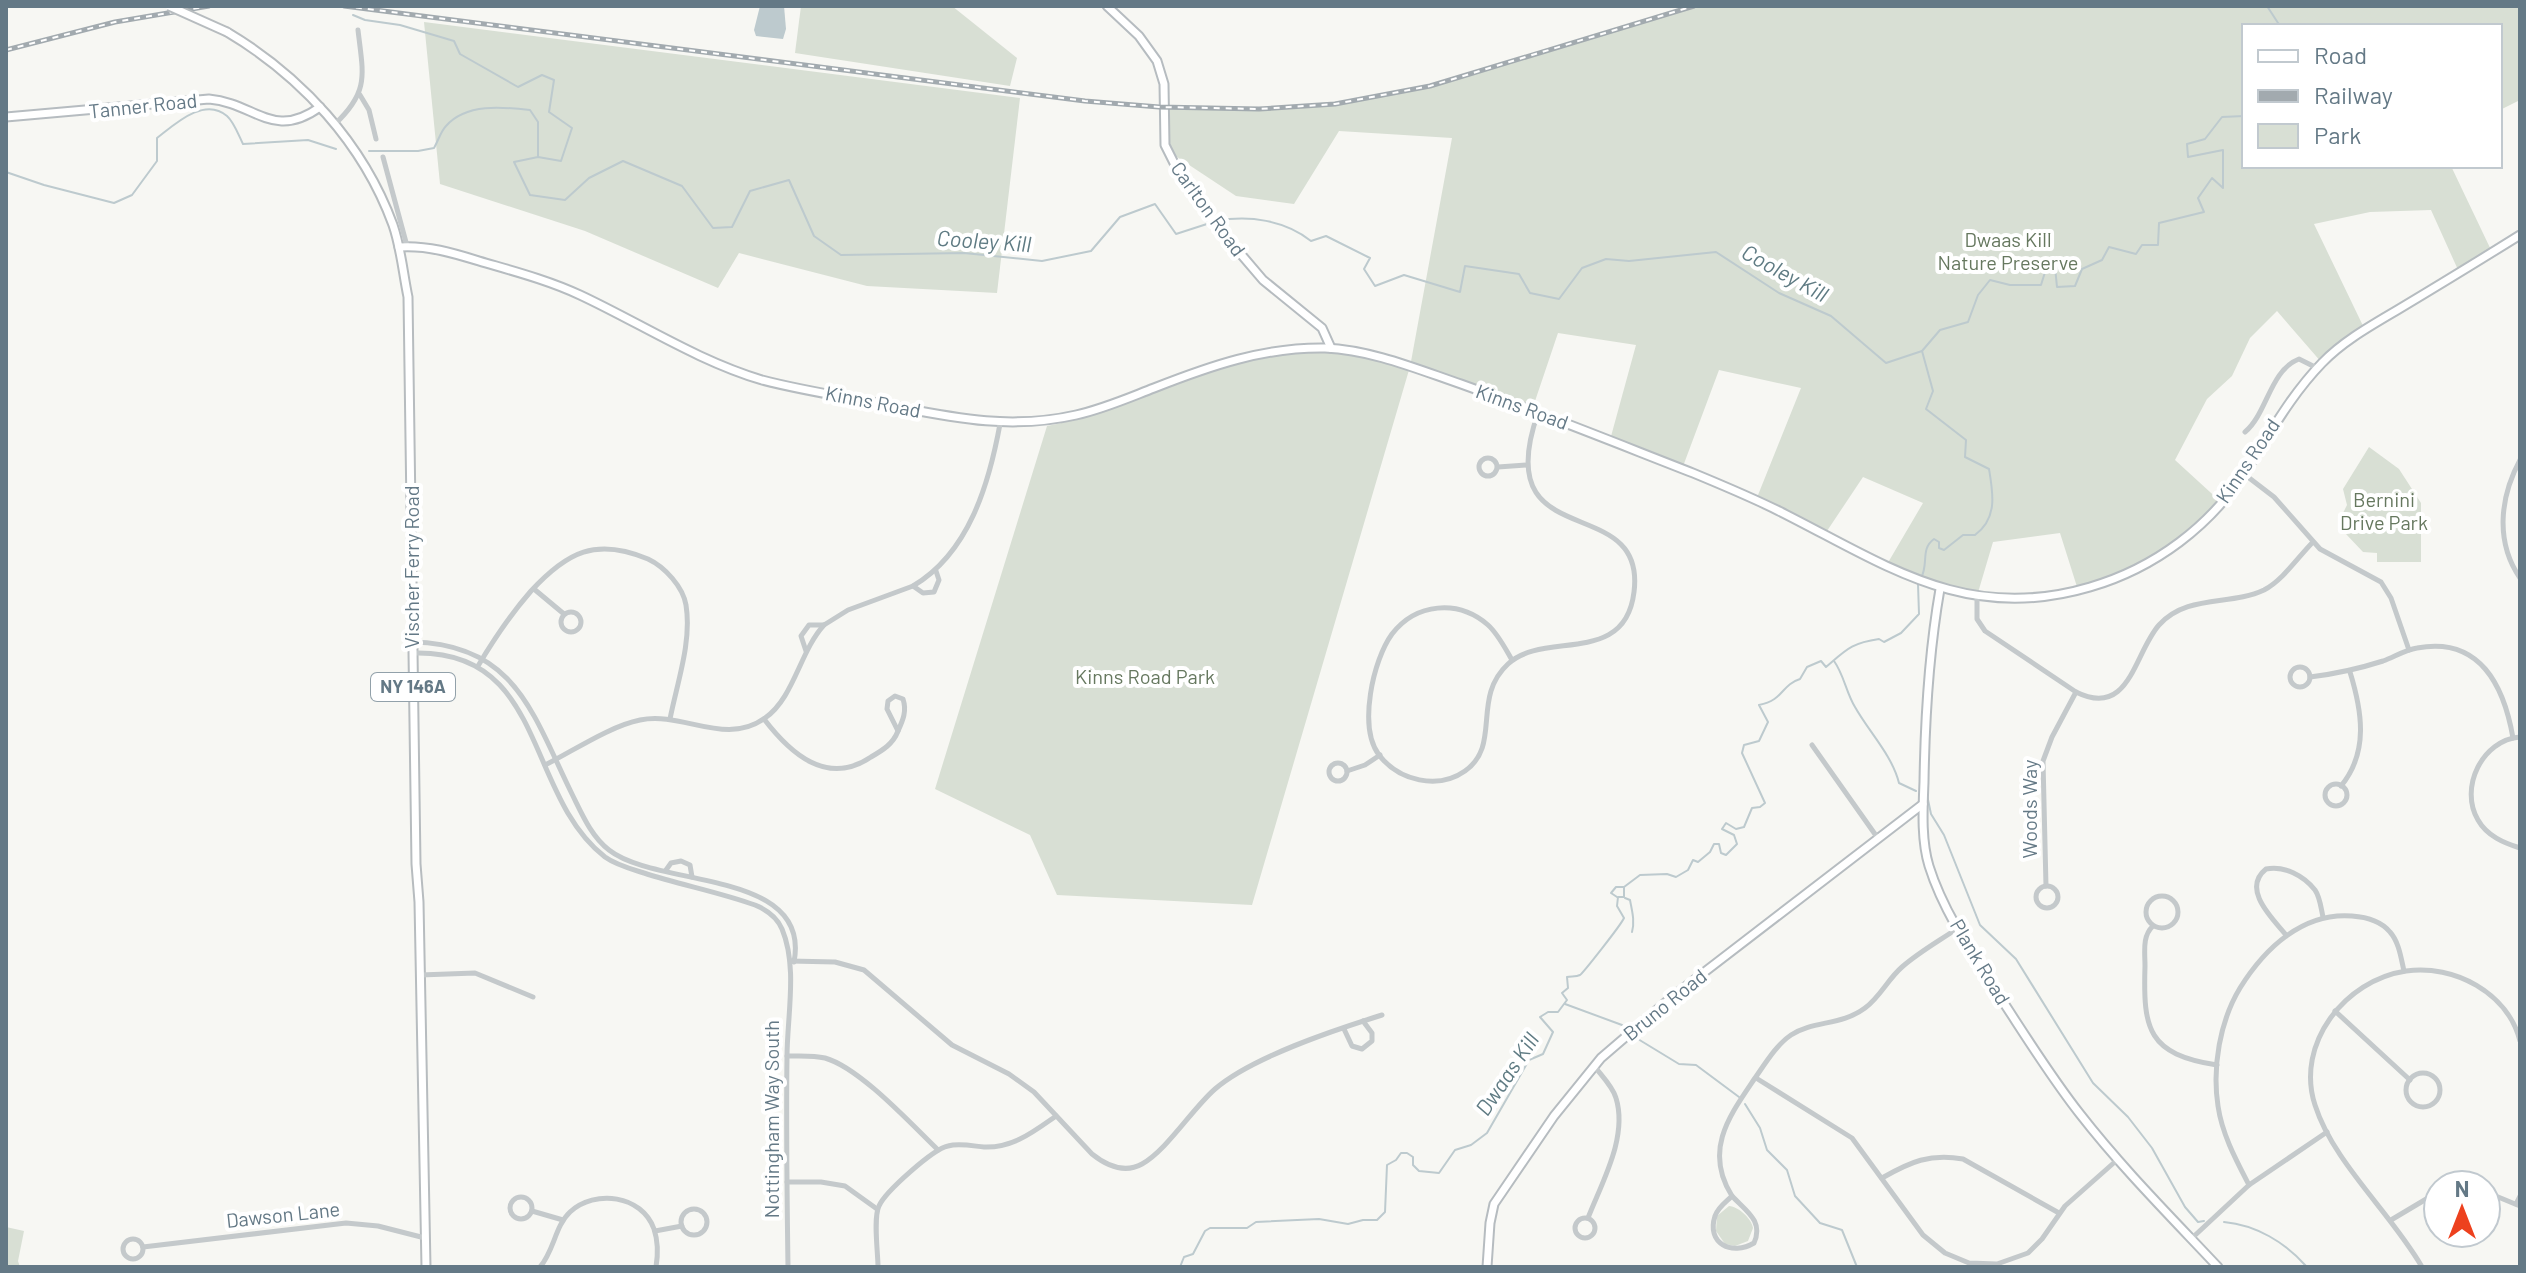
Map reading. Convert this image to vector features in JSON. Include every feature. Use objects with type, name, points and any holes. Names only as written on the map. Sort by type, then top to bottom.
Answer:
[{"type":"street","name":"NY 146A","points":[[169,6],[227,32],[283,71],[335,124]]},
{"type":"street","name":"Carlton Road","points":[[1107,6],[1139,36],[1157,61],[1164,84],[1165,145],[1181,177],[1209,217],[1263,280],[1322,328],[1331,348]]},
{"type":"street","points":[[335,124],[360,95],[363,69],[358,30]]},
{"type":"street","points":[[360,95],[369,110],[376,139]]},
{"type":"street","name":"Tanner Road","points":[[6,117],[209,99],[235,104],[262,118],[284,122],[301,119],[320,107]]},
{"type":"street","name":"Vischer Ferry Road","points":[[335,124],[369,173],[403,246],[408,297],[412,653],[426,1267]]},
{"type":"street","points":[[383,157],[403,246]]},
{"type":"street","name":"Kinns Road","points":[[403,246],[451,252],[553,284],[706,358],[763,380],[1000,424],[1093,411],[1242,357],[1269,351],[1331,348],[1365,353],[1539,412],[1764,503],[1919,582],[1977,596],[2055,595],[2117,578],[2174,547],[2212,514],[2244,474],[2283,410],[2317,368],[2365,330],[2520,235]]},
{"type":"street","points":[[2245,432],[2253,425],[2288,366],[2299,359],[2317,368]]},
{"type":"street","points":[[1512,660],[1489,627],[1475,616],[1438,607],[1410,617],[1390,636],[1372,689],[1367,715],[1380,755],[1395,769],[1414,779],[1424,781],[1457,777],[1473,765],[1482,750],[1491,686],[1498,673],[1512,660],[1538,651],[1604,637],[1616,629],[1632,608],[1634,569],[1626,550],[1601,529],[1556,512],[1530,483],[1527,465],[1531,433],[1539,412]]},
{"type":"street","points":[[545,765],[639,720],[670,719],[698,727],[732,731],[764,719],[776,707],[824,625],[848,610],[913,586],[936,571],[965,532],[979,501],[992,467],[1000,424]]},
{"type":"street","points":[[2520,460],[2506,491],[2503,516],[2509,558],[2520,578]]},
{"type":"street","points":[[1498,467],[1527,465]]},
{"type":"street","points":[[2244,474],[2274,497],[2327,554],[2381,582],[2391,598],[2409,650]]},
{"type":"street","points":[[1977,596],[1975,613],[1985,631],[2086,698],[2102,699],[2117,692],[2130,678],[2159,625],[2173,613],[2195,603],[2237,597],[2264,589],[2313,542]]},
{"type":"street","points":[[478,666],[508,617],[554,567],[594,549],[630,552],[653,561],[670,576],[684,597],[686,639],[670,719]]},
{"type":"street","points":[[913,586],[923,593],[934,592],[939,580],[936,571]]},
{"type":"street","points":[[534,589],[564,614]]},
{"type":"street","name":"Plank Road","points":[[1940,589],[1927,693],[1923,804],[1929,866],[1986,976],[2055,1082],[2118,1159],[2218,1267]]},
{"type":"street","points":[[570,611],[577,613],[582,622],[580,628],[574,632],[565,630],[561,622],[564,614],[570,611]]},
{"type":"street","points":[[806,651],[801,636],[803,630],[809,625],[824,625]]},
{"type":"street","name":"Nottingham Way South","points":[[412,642],[454,646],[483,659],[512,682],[526,700],[586,822],[610,851],[632,861],[756,896],[775,906],[793,929],[796,943],[790,970],[787,1056],[788,1267]]},
{"type":"street","points":[[2310,677],[2350,672],[2409,650],[2442,647],[2459,652],[2487,669],[2504,697],[2516,737],[2499,744],[2485,755],[2472,784],[2472,800],[2477,819],[2488,832],[2520,848]]},
{"type":"street","name":"Nottingham Way South","points":[[412,653],[446,655],[478,666],[506,690],[579,829],[603,856],[629,868],[764,908],[783,930],[792,961]]},
{"type":"street","points":[[2341,786],[2359,751],[2361,733],[2361,712],[2350,672]]},
{"type":"street","name":"Woods Way","points":[[2046,886],[2043,761],[2076,692]]},
{"type":"street","points":[[764,719],[795,755],[822,766],[845,767],[866,761],[892,742],[898,731],[903,719],[905,704],[903,699],[895,696],[888,701],[887,709],[898,731]]},
{"type":"street","points":[[1812,745],[1877,837]]},
{"type":"street","points":[[1347,771],[1365,765],[1380,755]]},
{"type":"street","points":[[2333,785],[2341,786],[2346,794],[2345,800],[2338,805],[2329,803],[2325,798],[2327,790],[2333,785]]},
{"type":"street","name":"Bruno Road","points":[[1487,1267],[1494,1204],[1554,1116],[1594,1066],[1672,997],[1923,804]]},
{"type":"street","name":"Nottingham Way South","points":[[666,870],[671,863],[681,861],[690,865],[692,877]]},
{"type":"street","points":[[2286,935],[2258,897],[2258,878],[2266,869],[2286,869],[2313,888],[2323,917]]},
{"type":"street","name":"Woods Way","points":[[2046,886],[2054,889],[2058,897],[2048,907],[2039,904],[2036,896],[2038,890],[2046,886]]},
{"type":"street","points":[[2160,896],[2172,899],[2178,911],[2176,920],[2166,928],[2153,926],[2146,916],[2148,904],[2160,896]]},
{"type":"street","points":[[2249,1185],[2231,1150],[2220,1117],[2217,1065],[2228,1016],[2240,988],[2259,961],[2286,935],[2309,922],[2323,917],[2365,917],[2391,932],[2404,971]]},
{"type":"street","points":[[2153,926],[2145,936],[2145,1014],[2151,1032],[2166,1048],[2180,1056],[2217,1065]]},
{"type":"street","points":[[1732,1196],[1716,1214],[1713,1228],[1716,1239],[1723,1247],[1738,1250],[1754,1243],[1758,1228],[1753,1217],[1732,1196],[1720,1159],[1722,1130],[1775,1051],[1791,1035],[1808,1028],[1842,1022],[1864,1009],[1902,967],[1959,928]]},
{"type":"street","points":[[792,961],[835,962],[864,970],[952,1045],[1019,1080],[1102,1163],[1115,1168],[1145,1162],[1215,1088],[1266,1058],[1382,1015]]},
{"type":"street","points":[[2422,1267],[2327,1132],[2315,1105],[2311,1072],[2313,1054],[2321,1033],[2335,1011],[2365,987],[2404,971],[2436,972],[2461,978],[2483,989],[2517,1019],[2520,1041]]},
{"type":"street","points":[[420,975],[475,973],[533,997]]},
{"type":"street","points":[[2335,1011],[2410,1080]]},
{"type":"street","points":[[1344,1029],[1352,1046],[1362,1049],[1372,1041],[1372,1033],[1363,1021]]},
{"type":"street","points":[[787,1056],[827,1059],[841,1066],[860,1078],[938,1150]]},
{"type":"street","points":[[1588,1218],[1617,1138],[1619,1117],[1615,1094],[1594,1066]]},
{"type":"street","points":[[2421,1074],[2434,1078],[2439,1089],[2437,1099],[2427,1107],[2412,1103],[2406,1092],[2410,1080],[2421,1074]]},
{"type":"street","points":[[1756,1078],[1852,1138],[1923,1235],[1945,1253],[1969,1263],[1997,1264],[2020,1258],[2035,1247],[2059,1213],[2118,1159]]},
{"type":"street","points":[[878,1267],[877,1209],[890,1191],[938,1150],[948,1146],[988,1147],[1010,1143],[1022,1139],[1056,1116]]},
{"type":"street","points":[[2191,1239],[2249,1185],[2327,1132]]},
{"type":"street","points":[[1882,1178],[1909,1162],[1949,1156],[1963,1159],[2059,1213]]},
{"type":"street","points":[[787,1182],[845,1186],[877,1209]]},
{"type":"street","points":[[522,1196],[530,1201],[532,1211],[526,1218],[517,1218],[510,1206],[515,1198],[522,1196]]},
{"type":"street","points":[[2518,1205],[2520,1196]]},
{"type":"street","points":[[540,1267],[549,1255],[563,1220],[578,1206],[590,1201],[618,1199],[641,1210],[655,1231],[656,1267]]},
{"type":"street","points":[[2391,1220],[2422,1202]]},
{"type":"street","points":[[532,1211],[563,1220]]},
{"type":"street","points":[[688,1211],[700,1211],[706,1218],[706,1227],[700,1234],[690,1235],[682,1226],[682,1217],[688,1211]]},
{"type":"street","points":[[1582,1218],[1588,1218],[1593,1222],[1595,1231],[1589,1238],[1582,1238],[1576,1232],[1575,1225],[1582,1218]]},
{"type":"street","name":"Dawson Lane","points":[[143,1247],[346,1223],[378,1226],[425,1238]]},
{"type":"street","points":[[655,1231],[682,1226]]},
{"type":"street","name":"Dawson Lane","points":[[131,1239],[137,1239],[143,1247],[141,1256],[135,1259],[128,1258],[123,1251],[126,1242],[131,1239]]},
{"type":"green space","points":[[801,6],[952,6],[1017,58],[1010,86],[795,53]]},
{"type":"green space","name":"Dwaas Kill Nature Preserve","points":[[1690,6],[2520,6],[2520,100],[2502,109],[2502,24],[2242,24],[2242,168],[2452,168],[2492,252],[2459,272],[2431,210],[2370,212],[2314,224],[2365,330],[2322,363],[2277,311],[2250,338],[2232,376],[2207,399],[2175,460],[2222,503],[2174,547],[2117,578],[2078,590],[2060,533],[1993,542],[1977,596],[1886,566],[1923,503],[1863,477],[1825,534],[1756,500],[1801,388],[1719,370],[1682,469],[1610,440],[1636,345],[1558,333],[1532,410],[1410,367],[1452,138],[1339,131],[1294,204],[1236,196],[1168,151],[1165,108],[1254,109],[1365,99],[1425,87]]},
{"type":"green space","points":[[424,22],[1020,98],[997,293],[867,286],[739,253],[718,288],[585,231],[440,184]]},
{"type":"green space","name":"Kinns Road Park","points":[[1313,351],[1367,357],[1409,370],[1252,905],[1057,895],[1030,835],[935,789],[1047,426],[1120,405],[1239,361]]},
{"type":"green space","name":"Bernini Drive Park","points":[[2369,447],[2399,469],[2421,503],[2421,562],[2377,562],[2377,553],[2363,552],[2346,534],[2351,524],[2342,515],[2347,505],[2343,489]]},
{"type":"green space","points":[[1729,1206],[1744,1214],[1753,1228],[1748,1241],[1735,1246],[1725,1244],[1716,1231],[1717,1216]]},
{"type":"green space","points":[[6,1227],[24,1231],[18,1261],[20,1267],[6,1267]]},
{"type":"shaded area","points":[[760,6],[784,6],[786,29],[783,39],[756,36],[754,30]]},
{"type":"waterway","name":"Dwaas Kill","points":[[2267,6],[2279,24]]},
{"type":"waterway","name":"Cooley Kill","points":[[353,15],[454,41],[460,54],[518,87],[542,75],[554,80],[549,112],[572,128],[561,161],[538,157],[514,162],[530,195],[565,200],[589,178],[623,161],[682,186],[713,228],[732,227],[750,191],[789,180],[814,236],[841,255],[964,253],[1042,261],[1091,251],[1120,217],[1155,204],[1176,234],[1210,223]]},
{"type":"waterway","points":[[369,151],[434,148],[446,126],[464,113],[485,108],[508,108],[530,110],[538,122],[538,157]]},
{"type":"waterway","points":[[6,172],[114,203],[132,195],[157,161],[157,138],[181,120],[209,109],[227,116],[243,144],[308,140],[336,149]]},
{"type":"waterway","name":"Cooley Kill","points":[[1216,221],[1254,219],[1290,228],[1311,241],[1326,236],[1370,258],[1364,269],[1375,286],[1404,275],[1460,292],[1465,266],[1519,274],[1530,293],[1559,299],[1582,268],[1606,259],[1629,261],[1716,252],[1779,293],[1831,316],[1886,363],[1922,351],[1940,330],[1968,322],[1978,295],[1990,280],[2010,285],[2041,285],[2046,269],[2055,267],[2057,287],[2075,286],[2082,269],[2102,260],[2109,247],[2136,254],[2142,245],[2158,245],[2159,223],[2204,212],[2198,198],[2212,178],[2223,188],[2223,150],[2188,157],[2187,144],[2205,139],[2222,117],[2242,116]]},
{"type":"waterway","name":"Dwaas Kill","points":[[1921,578],[1930,543],[1934,539],[1944,550],[1963,535],[1975,535],[1987,521],[1992,505],[1989,469],[1965,457],[1966,440],[1926,409],[1933,391],[1922,351]]},
{"type":"waterway","name":"Dwaas Kill","points":[[1180,1267],[1184,1257],[1193,1254],[1205,1231],[1210,1228],[1247,1228],[1256,1222],[1319,1219],[1348,1224],[1377,1220],[1385,1212],[1387,1165],[1401,1153],[1413,1157],[1413,1165],[1419,1171],[1439,1173],[1455,1150],[1471,1145],[1487,1133],[1529,1060],[1543,1054],[1553,1032],[1540,1017],[1548,1012],[1558,1012],[1567,1000],[1562,993],[1568,988],[1567,977],[1580,975],[1624,918],[1617,906],[1618,897],[1624,897],[1624,887],[1640,875],[1667,874],[1676,877],[1688,870],[1693,860],[1698,862],[1710,852],[1714,844],[1719,844],[1721,853],[1726,855],[1737,844],[1734,835],[1722,829],[1726,823],[1736,829],[1744,827],[1752,808],[1765,803],[1742,753],[1744,745],[1759,741],[1768,722],[1759,705],[1773,700],[1800,679],[1807,667],[1821,661],[1826,667],[1855,645],[1879,639],[1884,642],[1901,633],[1919,614],[1918,584]]},
{"type":"waterway","points":[[1834,661],[1852,701],[1886,753],[1899,783],[1916,791]]},
{"type":"waterway","points":[[1927,795],[1931,814],[1944,835],[1980,925],[2016,959],[2093,1083],[2128,1117],[2152,1148],[2185,1207],[2198,1222],[2204,1221]]},
{"type":"waterway","points":[[1617,897],[1611,893],[1616,887],[1624,887]]},
{"type":"waterway","points":[[1625,898],[1630,900],[1632,932]]},
{"type":"waterway","points":[[1565,1004],[1627,1029]]},
{"type":"waterway","points":[[1633,1036],[1679,1064],[1696,1065],[1739,1097]]},
{"type":"waterway","points":[[1745,1104],[1760,1128],[1767,1150],[1787,1170],[1795,1196],[1820,1223],[1842,1230],[1857,1267]]},
{"type":"waterway","points":[[2224,1222],[2269,1236],[2307,1267]]},
{"type":"railway","points":[[6,50],[115,22],[209,6]]},
{"type":"railway","points":[[344,6],[1085,101],[1159,107],[1259,109],[1335,104],[1430,86],[1694,6]]}]
